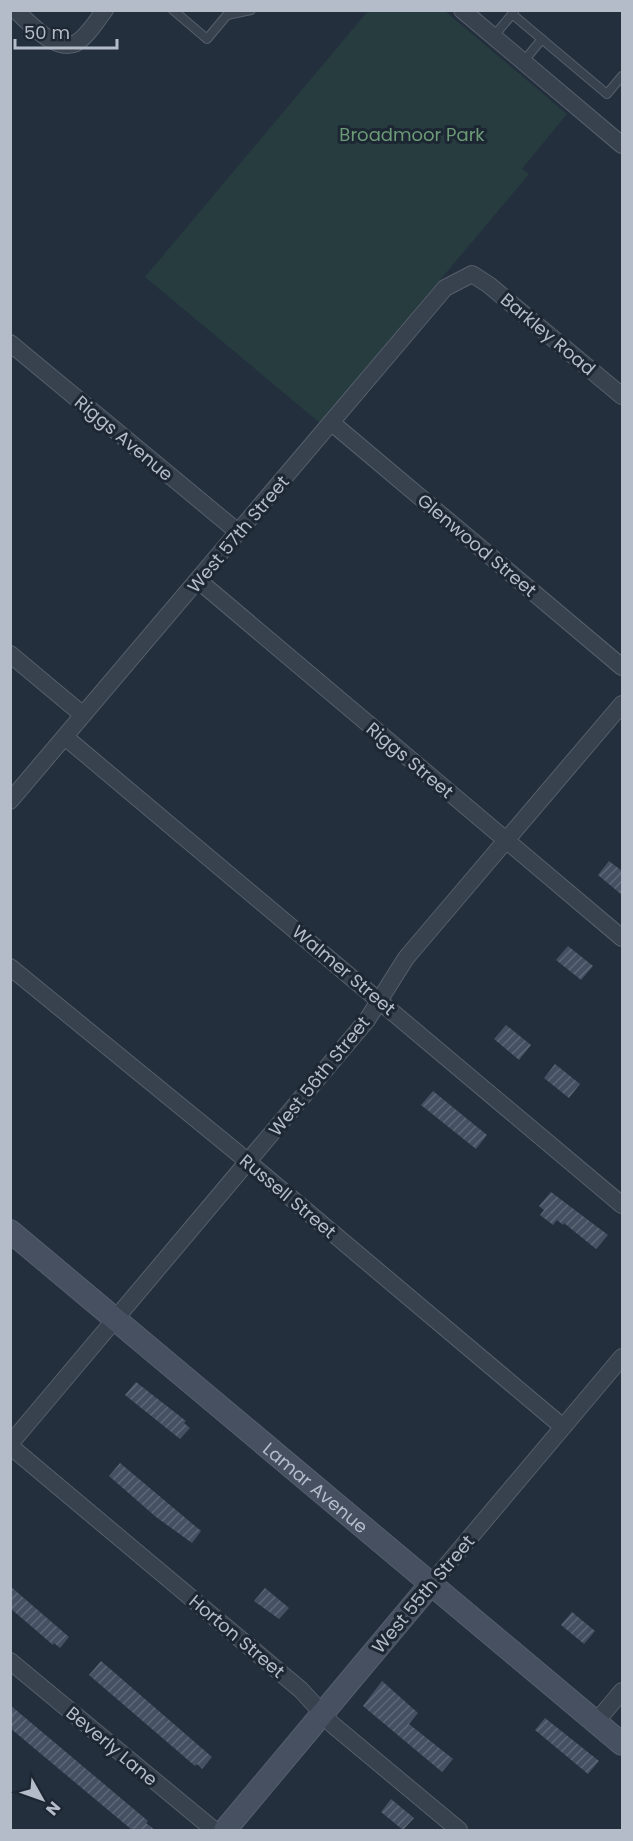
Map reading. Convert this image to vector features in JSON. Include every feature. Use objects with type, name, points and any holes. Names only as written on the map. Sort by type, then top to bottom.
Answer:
[{"type":"street","points":[[15,10],[52,40],[64,45],[80,40],[105,10]]},
{"type":"street","points":[[462,10],[622,145]]},
{"type":"street","name":"Barkley Road","points":[[472,274],[489,285],[622,396]]},
{"type":"street","name":"West 57th Street","points":[[10,801],[199,581],[445,288],[472,274]]},
{"type":"street","name":"Riggs Avenue","points":[[10,343],[238,532]]},
{"type":"street","name":"Glenwood Street","points":[[332,423],[622,667]]},
{"type":"street","name":"Riggs Street","points":[[199,581],[622,938]]},
{"type":"street","points":[[10,654],[83,715]]},
{"type":"street","name":"West 56th Street","points":[[10,1445],[114,1318],[367,1020],[378,999],[406,958],[622,704]]},
{"type":"street","name":"Walmer Street","points":[[65,736],[622,1205]]},
{"type":"street","name":"Russell Street","points":[[10,967],[248,1162],[563,1427]]},
{"type":"street","name":"Lamar Avenue","points":[[10,1231],[429,1585],[622,1744]]},
{"type":"street","name":"West 55th Street","points":[[225,1830],[622,1357]]},
{"type":"street","name":"Horton Street","points":[[10,1445],[301,1690],[333,1725],[451,1828]]},
{"type":"street","name":"Beverly Lane","points":[[10,1661],[214,1830]]},
{"type":"street","points":[[596,1722],[622,1691]]},
{"type":"lane","points":[[173,10],[207,39],[227,15],[250,10]]},
{"type":"lane","points":[[493,37],[513,12],[607,94],[622,76]]},
{"type":"lane","points":[[523,62],[542,39]]},
{"type":"green space","name":"Broadmoor Park","points":[[368,11],[445,11],[567,114],[522,169],[529,174],[320,423],[145,277]]},
{"type":"building","points":[[609,861],[622,871],[622,895],[598,875]]},
{"type":"building","points":[[568,946],[593,966],[581,980],[556,960]]},
{"type":"building","points":[[506,1025],[531,1045],[519,1060],[494,1039]]},
{"type":"building","points":[[555,1064],[580,1084],[569,1098],[544,1078]]},
{"type":"building","points":[[433,1091],[487,1135],[476,1149],[421,1105]]},
{"type":"building","points":[[551,1192],[608,1235],[596,1249],[564,1223],[563,1225],[557,1220],[553,1225],[540,1215],[544,1210],[539,1206]]},
{"type":"building","points":[[136,1382],[186,1421],[184,1423],[190,1428],[180,1439],[125,1395]]},
{"type":"building","points":[[120,1463],[201,1531],[192,1543],[156,1517],[109,1476]]},
{"type":"building","points":[[10,1586],[69,1637],[60,1648],[54,1643],[53,1645],[10,1608]]},
{"type":"building","points":[[265,1588],[289,1608],[279,1619],[254,1601]]},
{"type":"building","points":[[572,1612],[595,1631],[584,1644],[561,1625]]},
{"type":"building","points":[[101,1661],[212,1757],[202,1769],[197,1764],[195,1766],[89,1675]]},
{"type":"building","points":[[382,1681],[418,1713],[409,1724],[453,1759],[442,1772],[363,1706]]},
{"type":"building","points":[[10,1705],[148,1821],[146,1823],[155,1830],[132,1830],[10,1728]]},
{"type":"building","points":[[545,1718],[599,1761],[588,1774],[535,1730]]},
{"type":"building","points":[[391,1799],[414,1818],[403,1830],[381,1812]]}]
